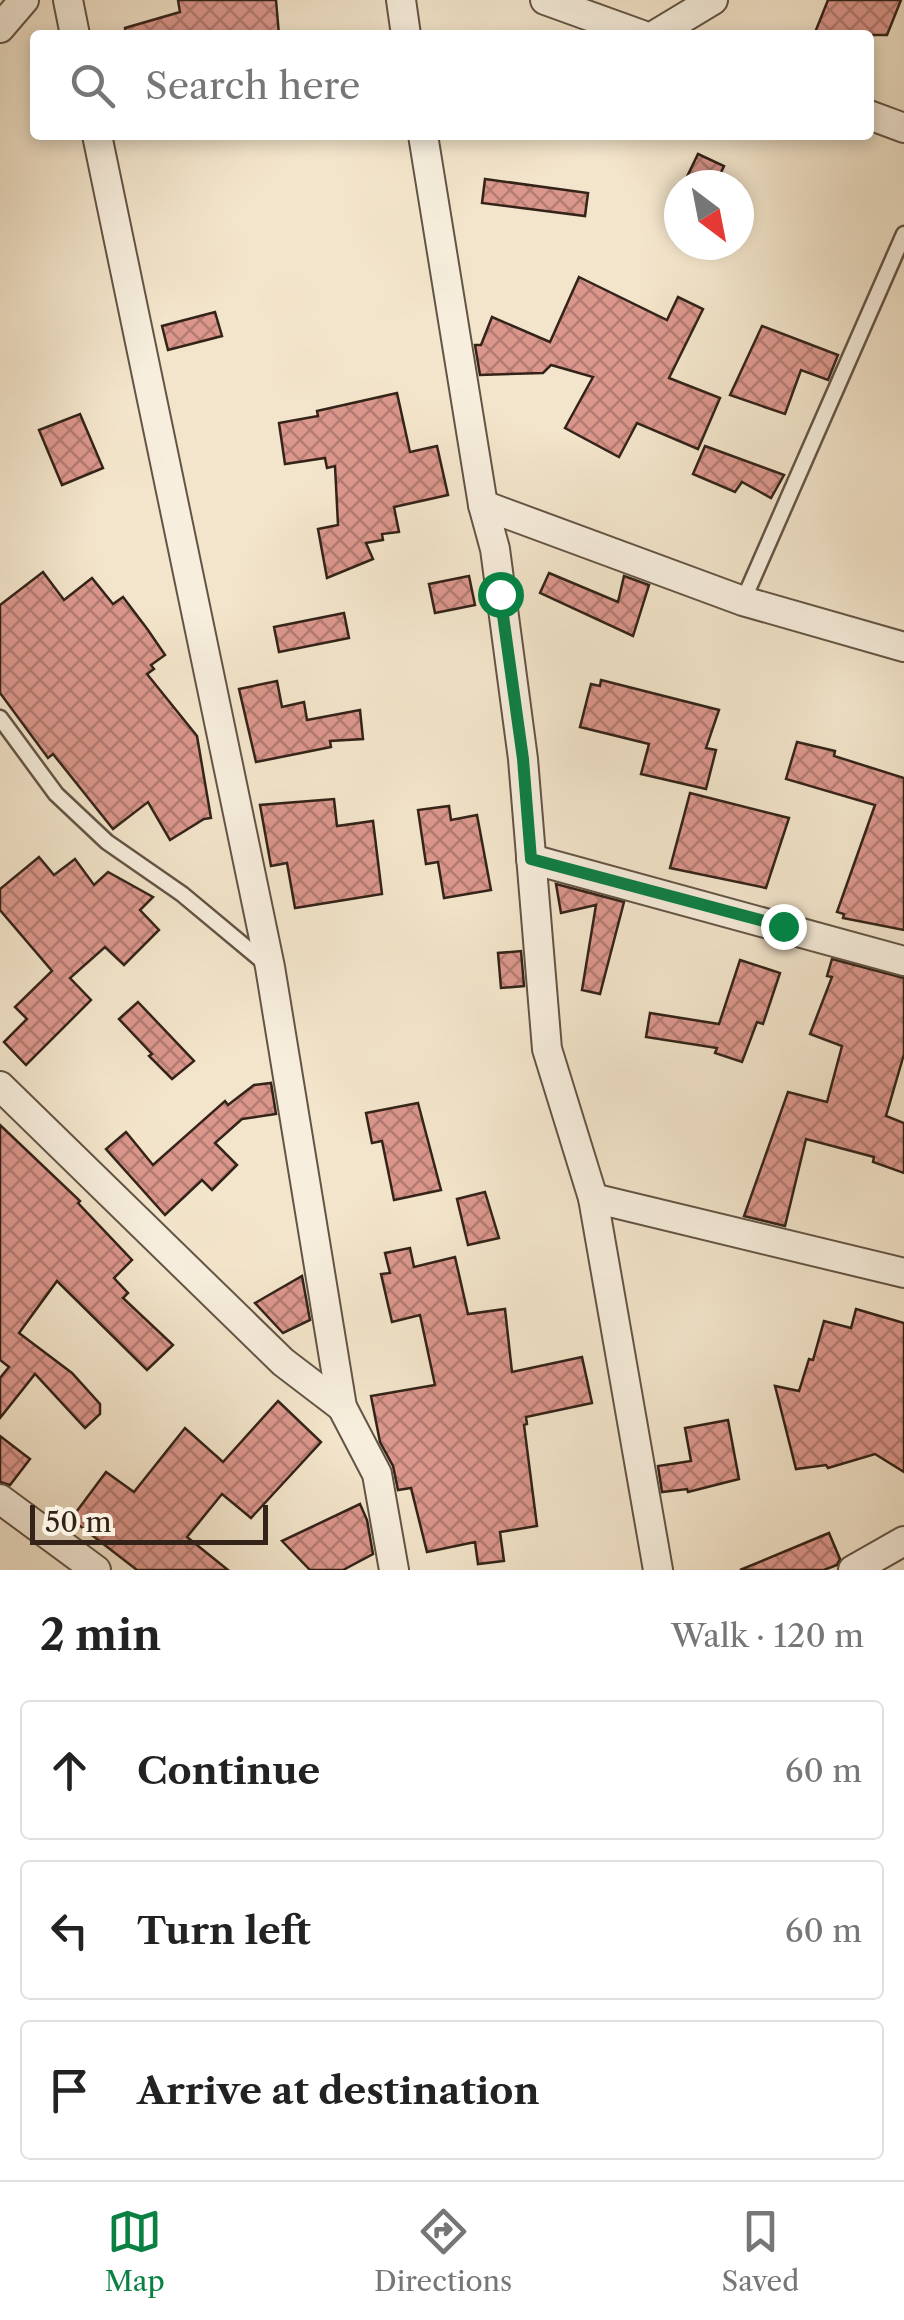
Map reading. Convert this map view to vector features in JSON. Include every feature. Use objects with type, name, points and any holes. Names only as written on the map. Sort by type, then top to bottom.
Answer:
[{"type":"street","points":[[0,28],[24,0]]},
{"type":"street","points":[[68,0],[74,30]]},
{"type":"street","points":[[400,0],[405,30]]},
{"type":"street","points":[[545,0],[628,30]]},
{"type":"street","points":[[663,30],[713,0]]},
{"type":"street","points":[[874,117],[904,128]]},
{"type":"street","points":[[97,140],[270,967],[342,1406],[377,1474],[394,1570]]},
{"type":"street","points":[[423,140],[482,504],[494,550],[523,759],[547,1049],[593,1198],[658,1570]]},
{"type":"street","points":[[482,504],[743,601],[904,647]]},
{"type":"street","points":[[531,859],[904,961]]},
{"type":"street","points":[[0,1086],[283,1362],[342,1406]]},
{"type":"street","points":[[593,1198],[904,1273]]},
{"type":"street","points":[[0,1499],[96,1570]]},
{"type":"street","points":[[853,1570],[904,1541]]},
{"type":"lane","points":[[743,601],[904,234]]},
{"type":"lane","points":[[0,718],[56,794],[107,842],[182,894],[270,967]]},
{"type":"building","points":[[178,0],[276,0],[279,30],[125,30],[180,12]]},
{"type":"building","points":[[828,0],[901,0],[887,35],[874,35],[874,30],[816,30]]},
{"type":"building","points":[[698,154],[724,166],[722,170],[690,170]]},
{"type":"building","points":[[485,179],[588,193],[585,216],[482,203]]},
{"type":"building","points":[[579,277],[667,320],[678,297],[703,309],[669,378],[720,398],[698,449],[637,423],[619,457],[565,428],[593,377],[551,365],[543,373],[480,375],[475,345],[481,345],[492,317],[550,342]]},
{"type":"building","points":[[215,312],[222,336],[168,350],[162,326]]},
{"type":"building","points":[[762,326],[838,355],[828,380],[801,370],[785,414],[730,395]]},
{"type":"building","points":[[397,393],[410,452],[437,446],[448,495],[394,507],[399,532],[382,534],[383,540],[366,543],[373,559],[327,578],[318,529],[338,525],[335,466],[327,468],[325,458],[285,464],[279,423]]},
{"type":"building","points":[[80,414],[103,468],[62,485],[39,430]]},
{"type":"building","points":[[705,446],[784,475],[771,498],[742,482],[735,492],[693,474]]},
{"type":"building","points":[[43,572],[64,600],[92,578],[113,604],[123,597],[148,630],[165,655],[151,665],[154,669],[147,674],[197,736],[211,818],[170,840],[148,802],[113,829],[53,754],[48,758],[0,693],[0,605]]},
{"type":"building","points":[[549,573],[618,602],[624,576],[649,585],[633,636],[540,593]]},
{"type":"building","points":[[469,576],[475,605],[435,613],[429,584]]},
{"type":"building","points":[[344,613],[349,638],[279,652],[274,627]]},
{"type":"building","points":[[601,680],[719,710],[706,748],[716,750],[706,789],[641,774],[649,744],[580,727],[591,684],[600,686]]},
{"type":"building","points":[[277,681],[282,707],[304,702],[307,720],[360,710],[363,739],[330,741],[331,747],[256,762],[239,689]]},
{"type":"building","points":[[797,742],[835,751],[834,756],[904,778],[904,930],[843,918],[844,914],[837,912],[875,805],[786,779]]},
{"type":"building","points":[[690,793],[789,818],[766,888],[670,868]]},
{"type":"building","points":[[334,799],[337,826],[373,821],[382,894],[295,908],[287,863],[271,866],[260,805]]},
{"type":"building","points":[[449,806],[451,820],[477,815],[491,890],[444,898],[438,862],[426,864],[418,810]]},
{"type":"building","points":[[39,857],[54,875],[75,859],[94,885],[108,872],[153,897],[140,910],[159,930],[124,965],[105,947],[70,978],[91,1000],[26,1065],[4,1042],[27,1019],[15,1007],[52,971],[0,910],[0,889]]},
{"type":"building","points":[[556,884],[624,902],[600,994],[582,990],[596,905],[561,913]]},
{"type":"building","points":[[521,951],[524,986],[501,988],[498,953]]},
{"type":"building","points":[[832,959],[904,978],[904,1054],[886,1116],[904,1123],[904,1173],[873,1162],[874,1157],[806,1139],[785,1226],[744,1216],[788,1092],[827,1102],[842,1046],[810,1034],[832,977],[827,976]]},
{"type":"building","points":[[740,960],[780,973],[763,1024],[757,1022],[742,1062],[715,1053],[717,1048],[646,1037],[650,1013],[719,1024]]},
{"type":"building","points":[[138,1002],[194,1061],[172,1079],[119,1019]]},
{"type":"building","points":[[271,1083],[276,1114],[242,1119],[215,1143],[237,1165],[212,1190],[202,1180],[165,1215],[106,1149],[126,1132],[153,1165],[225,1101],[228,1105],[254,1085]]},
{"type":"building","points":[[418,1103],[441,1190],[394,1200],[382,1141],[372,1143],[366,1113]]},
{"type":"building","points":[[0,1125],[80,1201],[132,1260],[114,1278],[128,1293],[123,1298],[173,1345],[147,1370],[57,1281],[19,1333],[72,1373],[100,1404],[100,1414],[85,1428],[35,1374],[0,1418],[0,1378],[9,1367],[0,1360]]},
{"type":"building","points":[[485,1192],[499,1238],[468,1245],[457,1199]]},
{"type":"building","points":[[410,1248],[414,1267],[455,1257],[468,1314],[505,1309],[512,1372],[582,1357],[592,1403],[526,1417],[537,1526],[500,1532],[504,1561],[478,1564],[475,1542],[427,1552],[411,1488],[398,1490],[393,1466],[380,1442],[371,1396],[435,1385],[420,1315],[392,1322],[381,1274],[390,1273],[385,1253]]},
{"type":"building","points":[[302,1276],[310,1320],[283,1333],[255,1303]]},
{"type":"building","points":[[856,1309],[904,1323],[904,1472],[875,1454],[828,1468],[826,1465],[796,1469],[775,1386],[799,1391],[824,1321],[851,1328]]},
{"type":"building","points":[[278,1401],[321,1442],[251,1518],[222,1494],[187,1537],[228,1570],[137,1570],[71,1519],[106,1472],[134,1492],[185,1428],[223,1462]]},
{"type":"building","points":[[728,1420],[739,1479],[688,1492],[662,1492],[658,1466],[691,1461],[685,1428]]},
{"type":"building","points":[[0,1436],[30,1459],[10,1485],[0,1482]]},
{"type":"building","points":[[360,1504],[373,1554],[343,1570],[310,1570],[282,1541]]},
{"type":"building","points":[[829,1533],[840,1559],[837,1565],[824,1570],[740,1570]]},
{"type":"route","points":[[500,594],[523,759],[531,859],[783,926]]}]
